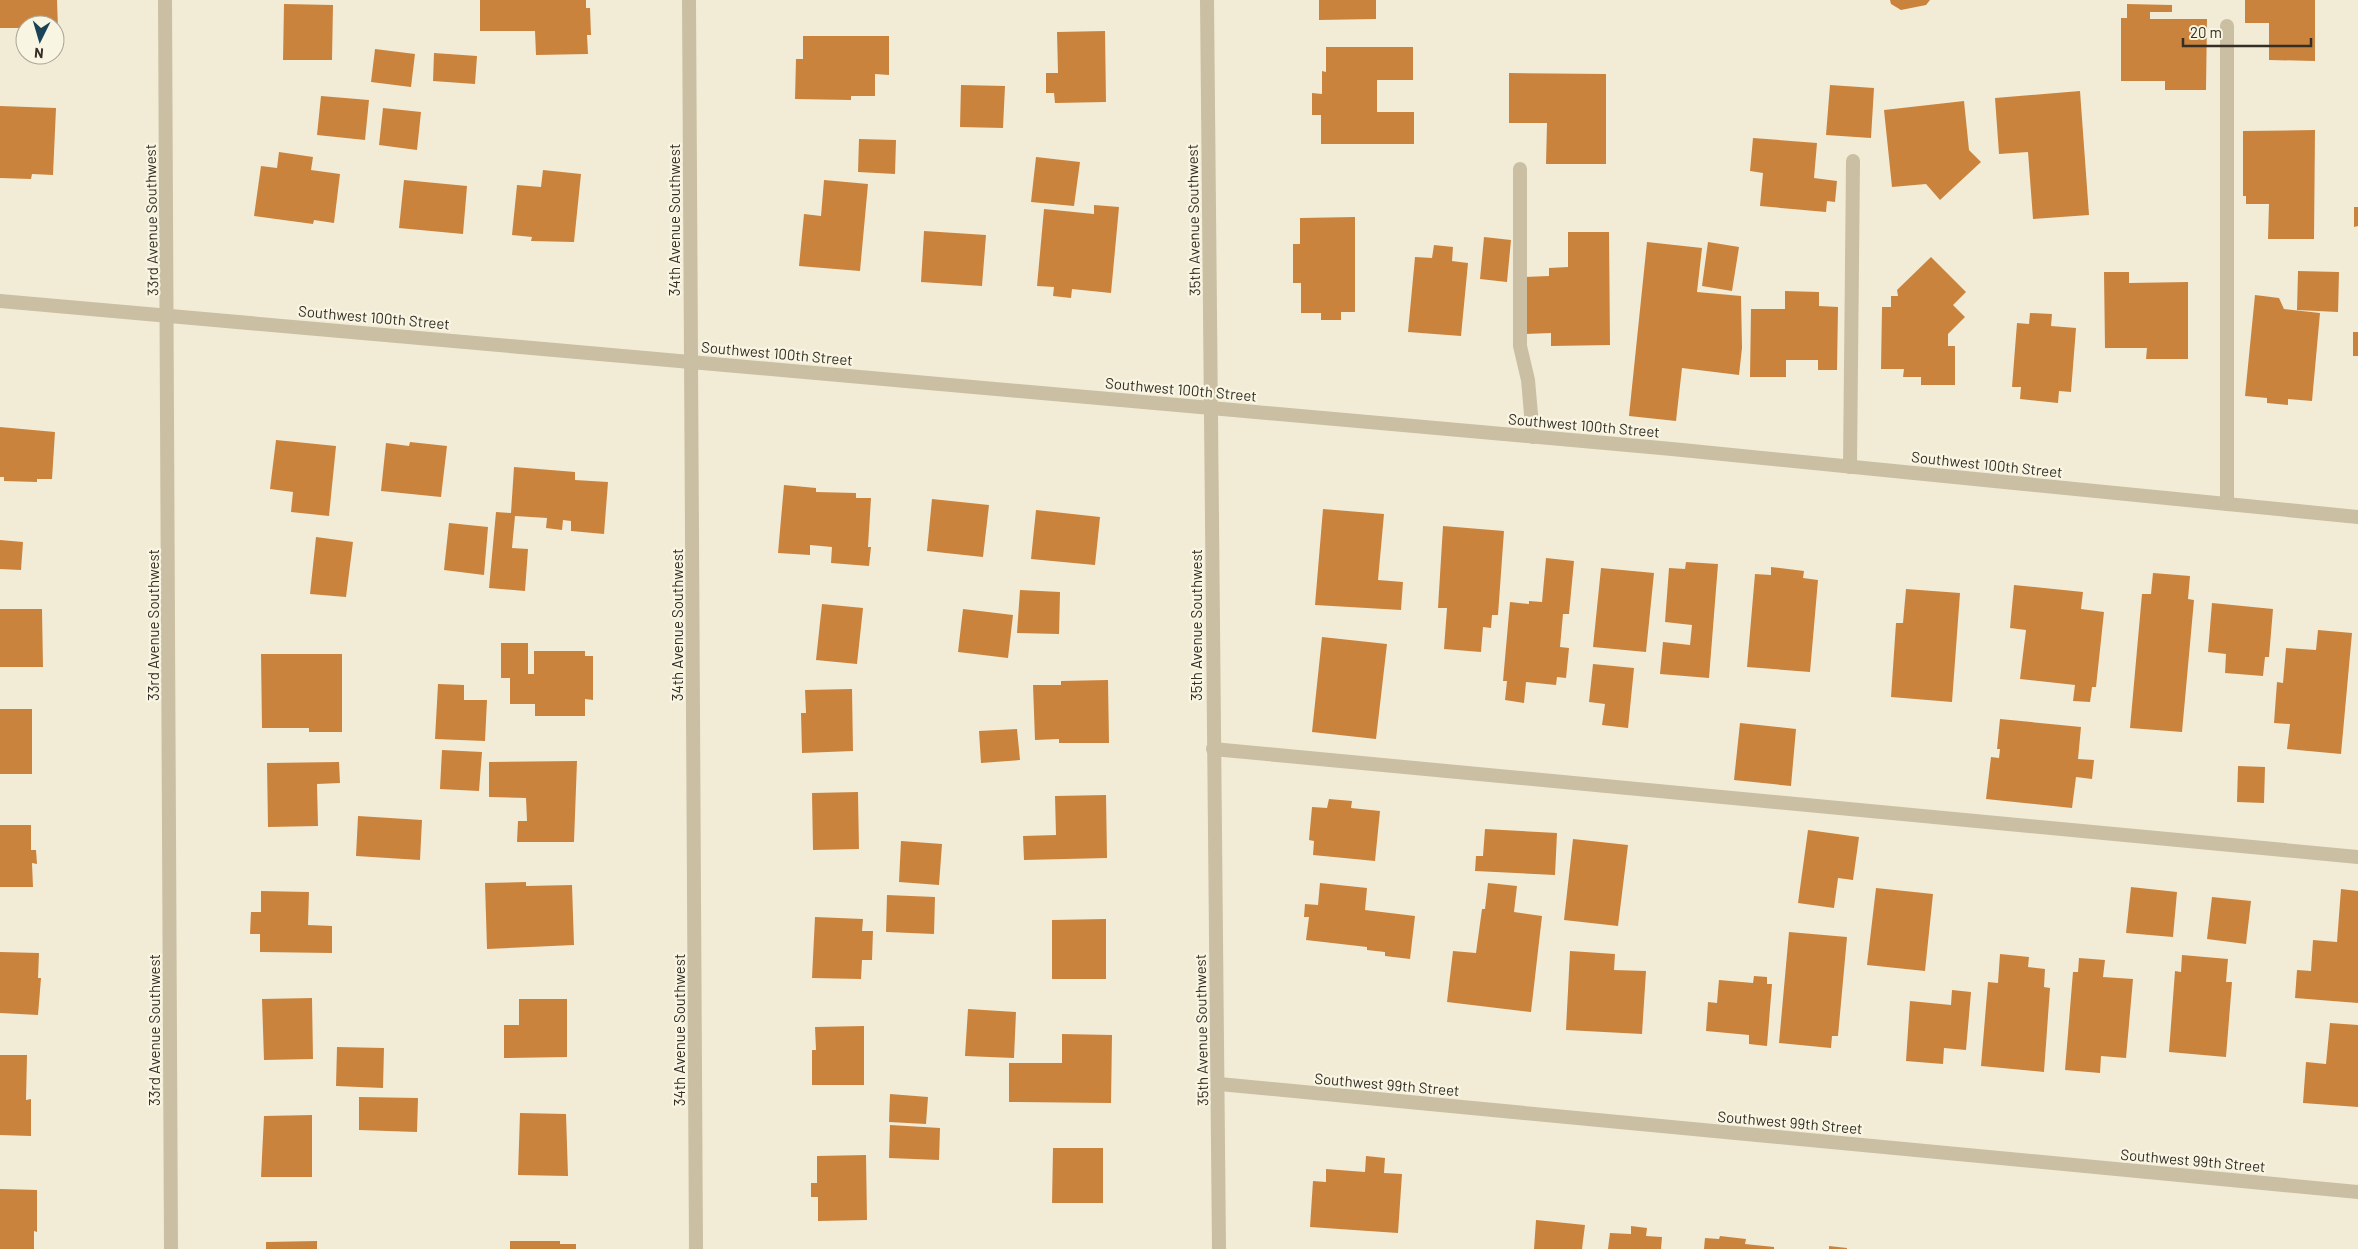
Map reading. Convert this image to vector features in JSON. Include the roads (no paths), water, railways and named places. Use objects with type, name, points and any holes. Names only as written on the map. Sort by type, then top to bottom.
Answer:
[{"type":"street","name":"33rd Avenue Southwest","points":[[165,0],[171,1249]]},
{"type":"street","name":"34th Avenue Southwest","points":[[689,0],[696,1249]]},
{"type":"street","name":"35th Avenue Southwest","points":[[1207,0],[1213,749],[1219,1084],[1219,1249]]},
{"type":"street","points":[[2227,26],[2227,504]]},
{"type":"street","points":[[1850,467],[1853,161]]},
{"type":"street","points":[[1520,169],[1520,346],[1528,380],[1533,437]]},
{"type":"street","name":"Southwest 100th Street","points":[[0,301],[1533,437],[2358,517]]},
{"type":"street","points":[[1213,749],[2358,857]]},
{"type":"street","name":"Southwest 99th Street","points":[[1219,1084],[2358,1192]]}]
